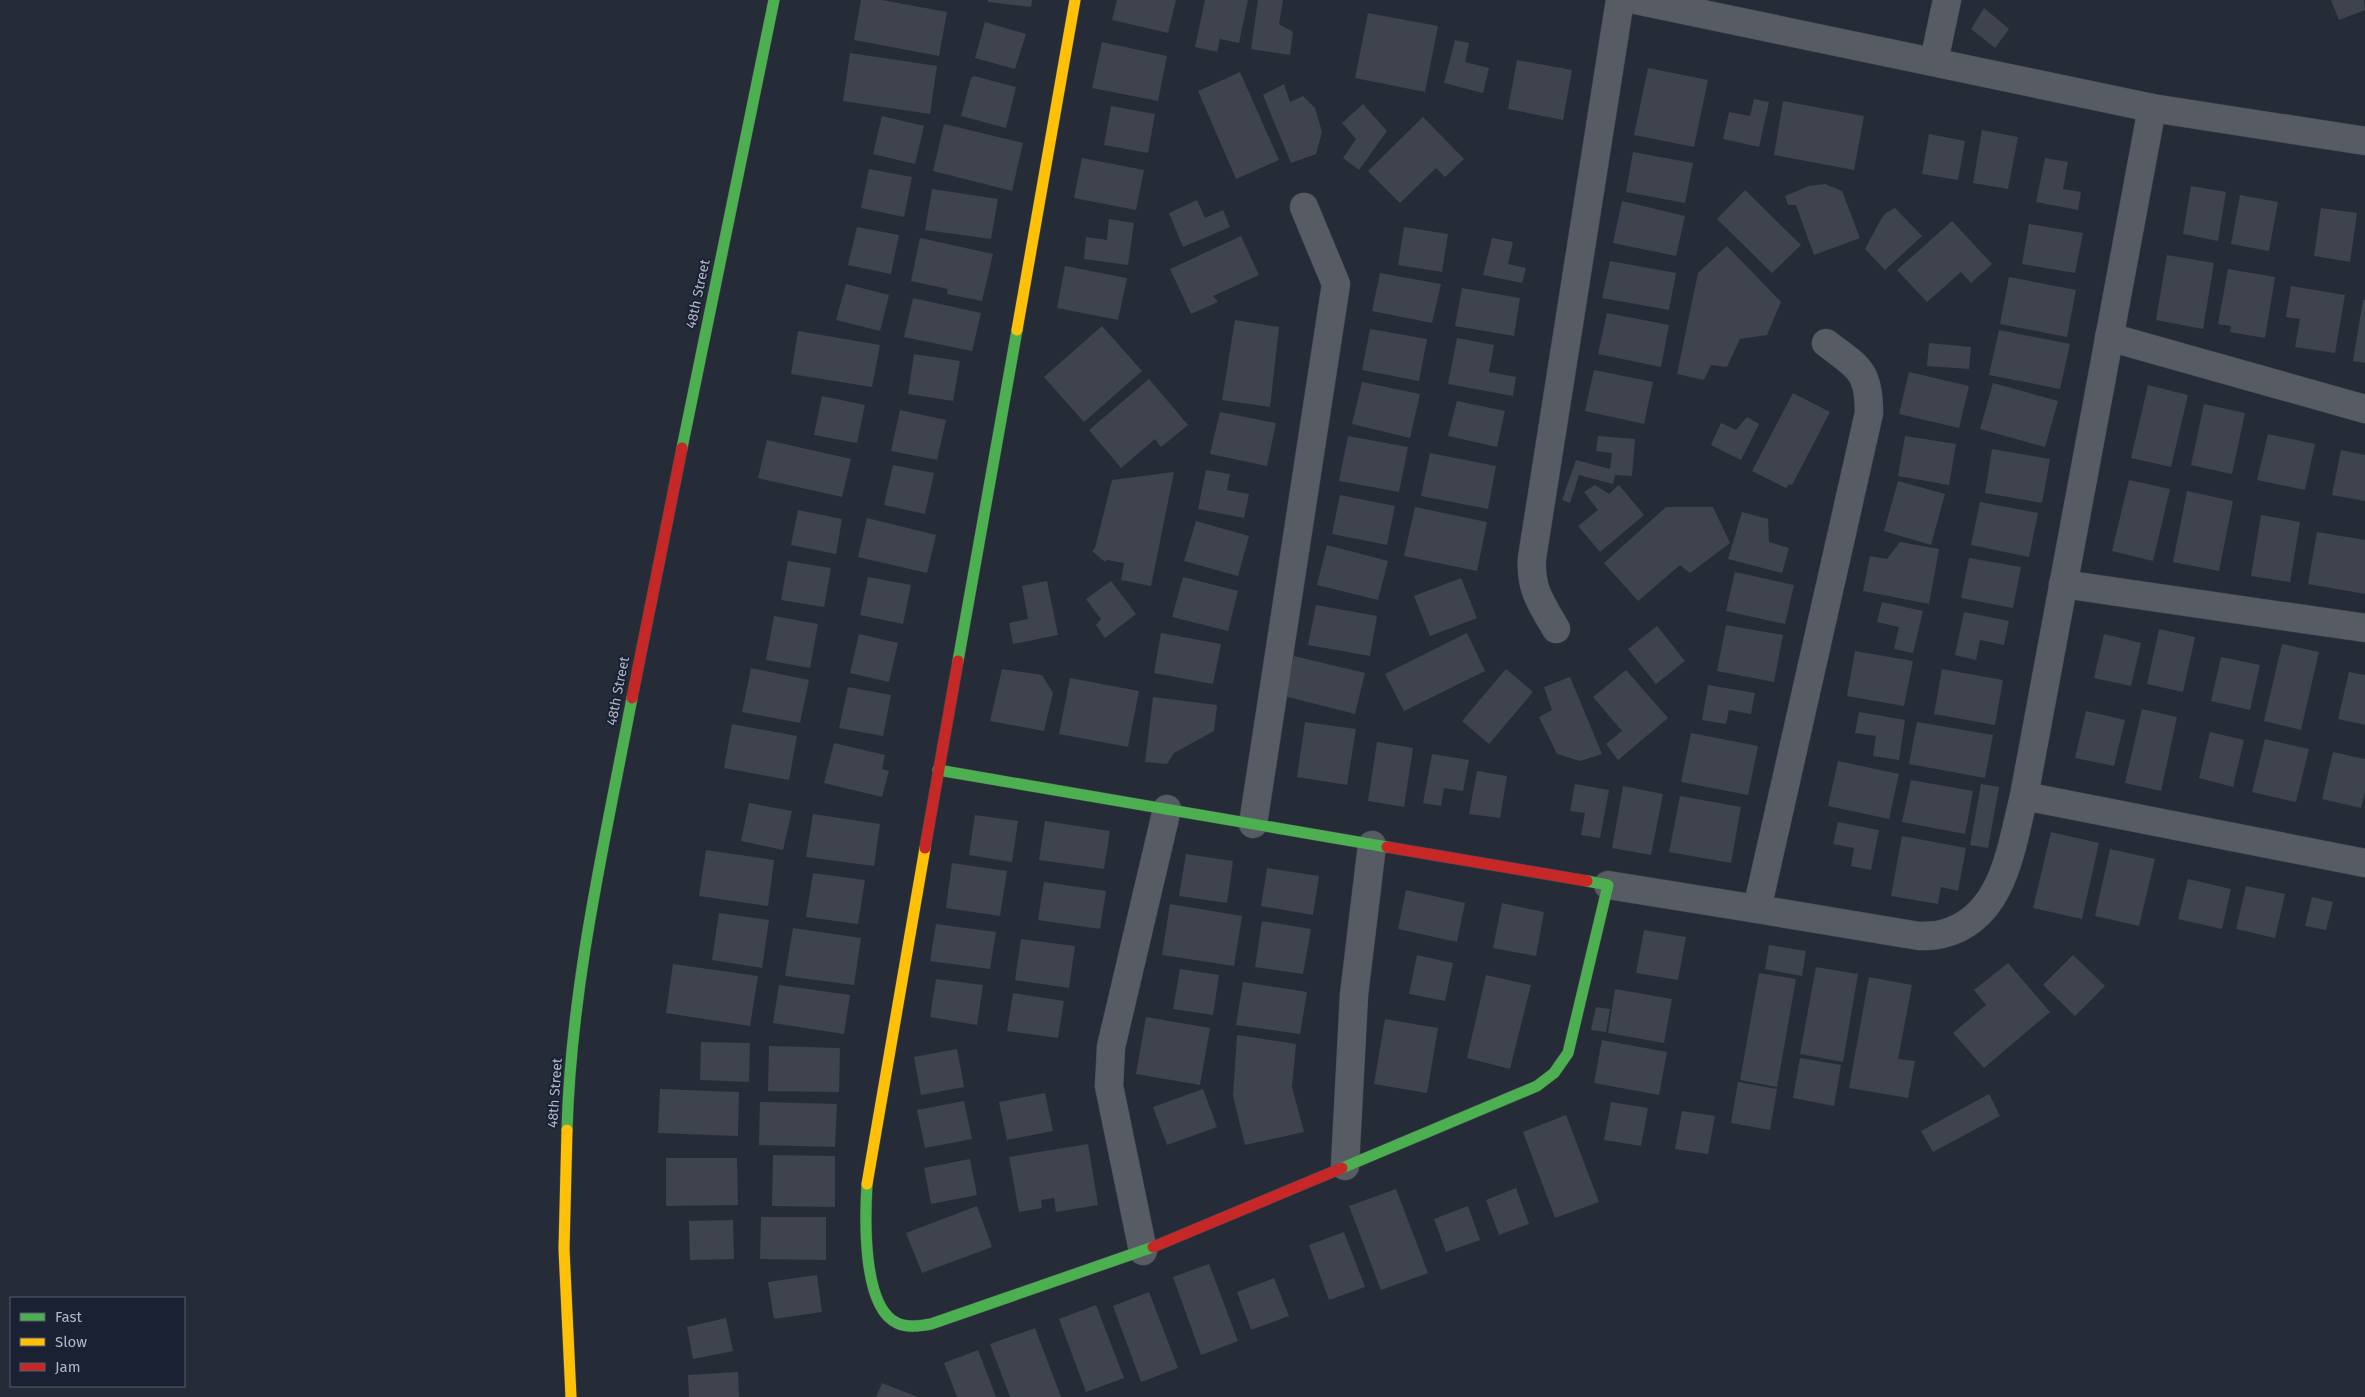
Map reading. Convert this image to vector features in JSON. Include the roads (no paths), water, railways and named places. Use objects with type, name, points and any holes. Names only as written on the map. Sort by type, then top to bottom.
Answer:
[{"type":"street","name":"48th Street","points":[[571,1397],[564,1248],[568,1100],[584,957],[633,690],[774,0]]},
{"type":"street","points":[[1075,0],[867,1178],[865,1215],[871,1279],[882,1311],[894,1322],[909,1327],[932,1324],[1142,1251],[1536,1086],[1554,1073],[1568,1053],[1608,885]]},
{"type":"street","points":[[1556,629],[1537,596],[1531,576],[1532,558],[1620,0]]},
{"type":"street","points":[[1636,0],[1709,7],[1934,61],[2152,108],[2365,141]]},
{"type":"street","points":[[1934,61],[1947,0]]},
{"type":"street","points":[[938,770],[1608,885],[1919,936],[1942,934],[1968,923],[1986,906],[2002,880],[2024,796],[2152,108]]},
{"type":"street","points":[[1253,824],[1336,284],[1304,207]]},
{"type":"street","points":[[2109,337],[2365,409]]},
{"type":"street","points":[[1757,909],[1869,413],[1869,390],[1861,369],[1826,343]]},
{"type":"street","points":[[2063,584],[2365,628]]},
{"type":"street","points":[[2024,796],[2365,863]]},
{"type":"street","points":[[1142,1251],[1109,1086],[1111,1047],[1167,809]]},
{"type":"street","points":[[1345,1166],[1354,995],[1372,844]]}]
